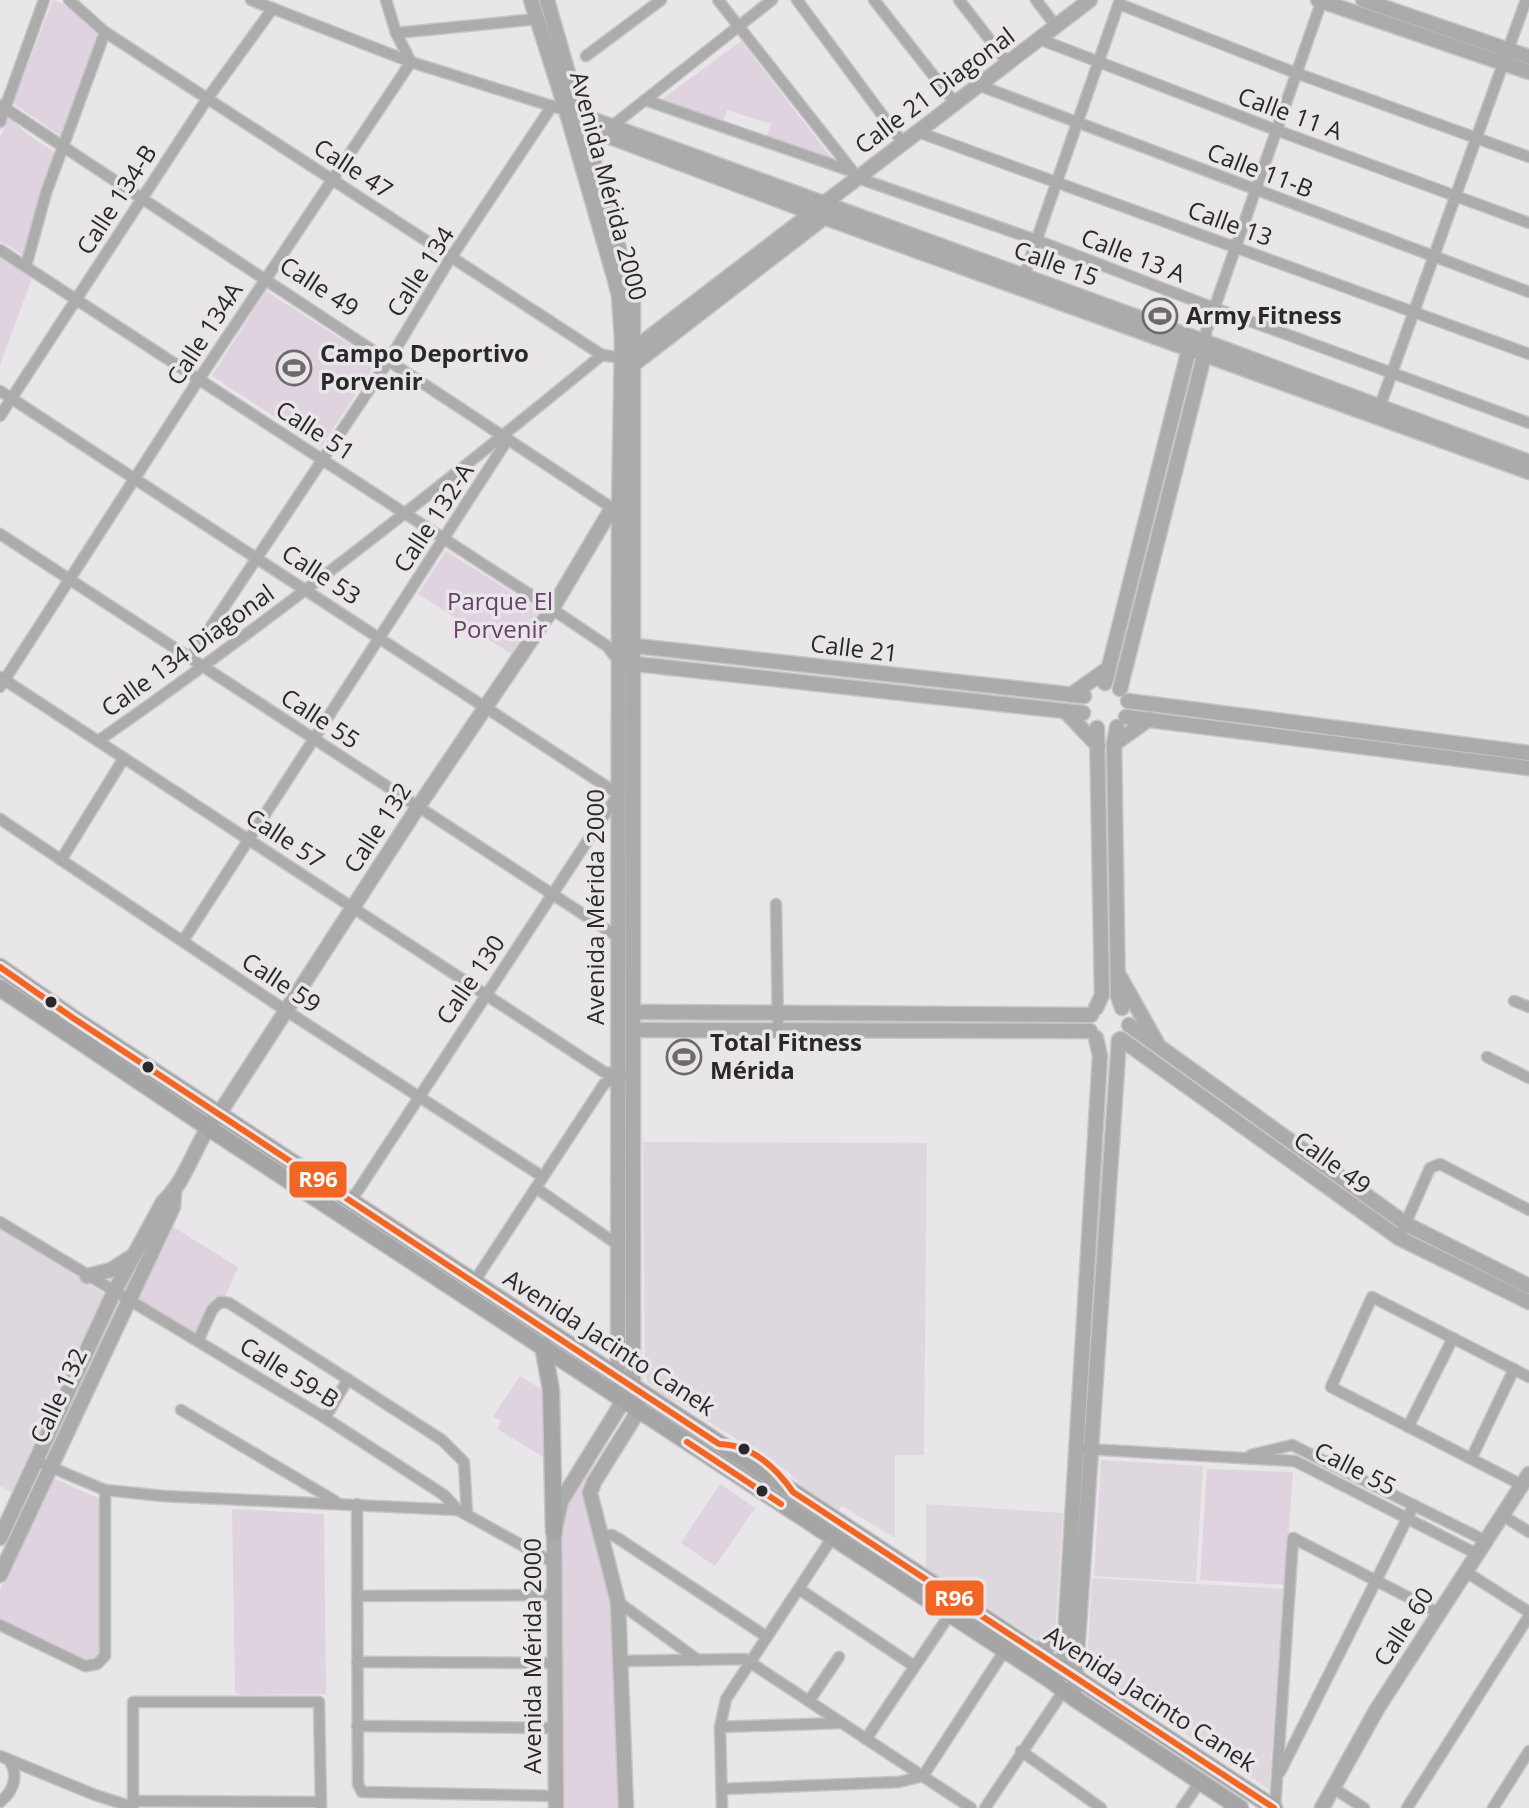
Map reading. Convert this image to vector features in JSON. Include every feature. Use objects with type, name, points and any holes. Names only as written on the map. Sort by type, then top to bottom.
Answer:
[{"type":"main road","name":"Avenida Jacinto Canek","points":[[0,967],[174,1093],[207,1127],[351,1201],[837,1530],[950,1614],[1005,1650],[1274,1808]]},
{"type":"main road","name":"Avenida Jacinto Canek","points":[[0,988],[174,1093],[219,1114],[279,1164],[543,1346],[624,1388],[639,1410],[1032,1649],[1066,1684],[1240,1808]]},
{"type":"main road","points":[[543,1346],[551,1390],[554,1532]]},
{"type":"street","points":[[0,122],[3,106],[44,0]]},
{"type":"street","name":"Calle 47","points":[[69,0],[105,32],[602,355],[630,357]]},
{"type":"street","points":[[251,0],[411,62],[559,108]]},
{"type":"street","points":[[386,0],[396,33],[411,62]]},
{"type":"street","name":"Avenida Mérida 2000","points":[[531,0],[559,108],[580,124],[596,163],[633,298],[613,645],[619,662],[633,1012],[625,1075],[618,1245],[624,1388]]},
{"type":"street","name":"Avenida Mérida 2000","points":[[547,0],[580,124],[630,357]]},
{"type":"street","points":[[586,56],[661,0]]},
{"type":"street","points":[[718,0],[855,175]]},
{"type":"street","points":[[612,126],[772,0]]},
{"type":"street","points":[[797,0],[903,143]]},
{"type":"street","points":[[874,0],[955,103]]},
{"type":"street","points":[[959,0],[1008,63]]},
{"type":"street","points":[[1036,0],[1056,26]]},
{"type":"street","name":"Calle 21 Diagonal","points":[[630,357],[824,210],[855,175],[918,132],[1090,0]]},
{"type":"street","points":[[1105,683],[1148,514],[1201,343],[1320,0],[1504,56],[1529,57]]},
{"type":"street","points":[[1363,0],[1504,56],[1529,72]]},
{"type":"street","points":[[1380,406],[1504,56],[1525,16],[1526,0]]},
{"type":"street","points":[[1024,276],[1120,2],[1296,73],[1529,157]]},
{"type":"street","name":"Calle 134-B","points":[[0,416],[140,199],[273,8]]},
{"type":"street","points":[[396,33],[537,19]]},
{"type":"street","points":[[26,266],[46,193],[105,32]]},
{"type":"street","name":"Calle 11 A","points":[[1039,39],[1529,223]]},
{"type":"street","name":"Calle 134A","points":[[2,681],[265,278],[411,62]]},
{"type":"street","name":"Calle 11-B","points":[[978,85],[1529,292]]},
{"type":"street","name":"Calle 13 A","points":[[645,100],[1036,240],[1529,423]]},
{"type":"street","name":"Calle 49","points":[[3,106],[140,199],[622,509]]},
{"type":"street","name":"Calle 134","points":[[190,658],[389,360],[452,258],[559,108]]},
{"type":"street","name":"Calle 15","points":[[580,124],[612,126],[824,210],[1024,276],[1529,472]]},
{"type":"street","name":"Calle 15","points":[[580,124],[1380,406],[1529,462]]},
{"type":"street","name":"Calle 13","points":[[918,132],[1529,354]]},
{"type":"street","points":[[596,163],[601,149],[622,141]]},
{"type":"street","name":"Calle 51","points":[[0,250],[552,609],[613,645]]},
{"type":"street","points":[[1066,1684],[1065,1628],[1105,1238],[1115,1071],[1120,1040],[1129,1025],[1118,996],[1114,744],[1130,698],[1125,673],[1163,520],[1201,343]]},
{"type":"street","name":"Calle 134 Diagonal","points":[[98,741],[307,590],[506,437],[602,355]]},
{"type":"street","name":"Calle 53","points":[[0,391],[625,794]]},
{"type":"street","name":"Calle 132-A","points":[[183,941],[445,539],[506,437]]},
{"type":"street","name":"Avenida Mérida 2000","points":[[556,1802],[554,1532],[561,1501],[624,1388],[625,1075],[618,937],[635,663],[622,509]]},
{"type":"street","name":"Calle 132","points":[[0,1538],[115,1290],[163,1202],[174,1192],[207,1127],[219,1114],[485,706],[622,509]]},
{"type":"street","points":[[1148,514],[1163,520]]},
{"type":"street","name":"Calle 55","points":[[0,534],[618,937]]},
{"type":"street","name":"Calle 21","points":[[613,645],[1078,696]]},
{"type":"street","name":"Calle 21","points":[[619,662],[1083,713]]},
{"type":"street","points":[[1078,696],[1109,668]]},
{"type":"street","points":[[861,688],[863,672]]},
{"type":"street","points":[[1125,673],[1130,698]]},
{"type":"street","name":"Calle 57","points":[[2,681],[604,1072],[625,1075]]},
{"type":"street","points":[[1078,696],[1105,683]]},
{"type":"street","points":[[1105,683],[1130,698],[1472,753],[1529,768]]},
{"type":"street","points":[[1078,696],[1086,720],[1097,728],[1110,730],[1122,722],[1149,719],[1312,742],[1472,753],[1529,753]]},
{"type":"street","points":[[1065,711],[1098,746]]},
{"type":"street","points":[[1114,744],[1149,719]]},
{"type":"street","points":[[1312,742],[1315,726]]},
{"type":"street","points":[[985,1808],[1066,1684],[1084,1449],[1089,1238],[1100,1056],[1088,1033],[1093,1011],[1102,995],[1097,728]]},
{"type":"street","points":[[61,860],[124,758]]},
{"type":"street","name":"Calle 130","points":[[351,1201],[485,994],[625,794]]},
{"type":"street","name":"Calle 59","points":[[0,819],[285,1010],[543,1177]]},
{"type":"street","points":[[1100,867],[1116,867]]},
{"type":"street","points":[[776,904],[778,1031]]},
{"type":"street","points":[[1118,973],[1159,1047]]},
{"type":"street","points":[[1073,1015],[1088,1002],[1102,980]]},
{"type":"street","points":[[1514,1001],[1529,1007]]},
{"type":"street","points":[[633,1012],[1073,1015],[1112,1004],[1122,1008]]},
{"type":"street","name":"Calle 49","points":[[1129,1025],[1277,1131],[1403,1231]]},
{"type":"street","points":[[633,1030],[1088,1033],[1107,1043],[1120,1040]]},
{"type":"street","points":[[1088,1033],[1100,1056]]},
{"type":"street","name":"Calle 49","points":[[1120,1040],[1266,1142],[1403,1231],[1521,1288],[1529,1302]]},
{"type":"street","points":[[1487,1057],[1529,1078]]},
{"type":"street","points":[[1115,1071],[1133,1058],[1152,1061]]},
{"type":"street","points":[[474,1282],[604,1084],[625,1075]]},
{"type":"street","points":[[1266,1142],[1277,1131]]},
{"type":"street","points":[[1403,1231],[1430,1168],[1440,1164],[1529,1210]]},
{"type":"street","points":[[536,1188],[618,1245]]},
{"type":"street","name":"Calle 132","points":[[0,1575],[173,1207],[174,1192]]},
{"type":"street","name":"Calle 59-B","points":[[0,1222],[325,1418],[444,1495],[463,1513],[554,1563]]},
{"type":"street","points":[[1089,1238],[1105,1238]]},
{"type":"street","points":[[87,1276],[111,1270],[134,1256]]},
{"type":"street","points":[[1526,1480],[1471,1459],[1331,1387],[1372,1297],[1529,1377]]},
{"type":"street","points":[[36,1461],[105,1490],[163,1496],[337,1502],[463,1513],[464,1462],[442,1440],[229,1303],[220,1302],[212,1310],[198,1341]]},
{"type":"street","points":[[1408,1427],[1453,1338]]},
{"type":"street","points":[[1471,1459],[1514,1369]]},
{"type":"street","points":[[325,1418],[348,1379]]},
{"type":"street","points":[[181,1410],[337,1502]]},
{"type":"street","points":[[626,1808],[618,1602],[590,1493],[639,1410]]},
{"type":"street","name":"Calle 55","points":[[1238,1459],[1292,1445],[1414,1505],[1482,1547]]},
{"type":"street","points":[[1084,1449],[1238,1459]]},
{"type":"street","name":"Calle 55","points":[[1238,1459],[1295,1461],[1407,1518],[1482,1547]]},
{"type":"street","name":"Calle 60","points":[[1322,1808],[1377,1709],[1526,1480]]},
{"type":"street","points":[[0,1625],[85,1666],[97,1664],[105,1656],[105,1490]]},
{"type":"street","points":[[357,1504],[358,1784],[362,1792],[556,1802]]},
{"type":"street","points":[[1277,1779],[1414,1505]]},
{"type":"street","points":[[1502,1515],[1529,1532]]},
{"type":"street","points":[[722,1808],[720,1727],[726,1699],[837,1530]]},
{"type":"street","points":[[601,1536],[612,1535],[619,1539],[767,1637]]},
{"type":"street","points":[[1274,1808],[1293,1538],[1439,1613]]},
{"type":"street","points":[[1407,1808],[1529,1614],[1466,1572]]},
{"type":"street","points":[[799,1589],[914,1666]]},
{"type":"street","points":[[357,1596],[555,1595]]},
{"type":"street","points":[[618,1602],[698,1660]]},
{"type":"street","points":[[866,1739],[950,1614]]},
{"type":"street","points":[[1032,1649],[1052,1645],[1065,1628]]},
{"type":"street","points":[[722,1789],[899,1782],[923,1776],[1005,1650]]},
{"type":"street","points":[[809,1701],[839,1657]]},
{"type":"street","points":[[621,1661],[745,1659],[923,1776],[955,1803],[971,1808]]},
{"type":"street","points":[[357,1662],[555,1663]]},
{"type":"street","points":[[5,1758],[95,1795],[133,1805],[321,1805],[319,1702],[133,1702],[133,1805]]},
{"type":"street","points":[[720,1727],[842,1723]]},
{"type":"street","points":[[357,1726],[555,1728]]},
{"type":"street","points":[[1021,1751],[1101,1808]]},
{"type":"street","points":[[1493,1808],[1529,1751]]},
{"type":"street","points":[[0,1802],[12,1789],[14,1778],[14,1767],[5,1758]]},
{"type":"street","points":[[1182,1808],[1200,1782]]},
{"type":"street","points":[[1333,1788],[1364,1808]]},
{"type":"shaded area","points":[[643,1142],[927,1143],[924,1455],[895,1455],[895,1538],[842,1506],[838,1511],[803,1488],[789,1472],[665,1397],[648,1382],[645,1374]]},
{"type":"shaded area","points":[[0,1229],[108,1296],[18,1496],[0,1486]]},
{"type":"shaded area","points":[[1101,1460],[1203,1466],[1196,1582],[1094,1576]]},
{"type":"shaded area","points":[[926,1504],[1063,1513],[1055,1636],[1041,1642],[926,1569]]},
{"type":"shaded area","points":[[1092,1578],[1284,1589],[1269,1789],[1090,1671],[1087,1664]]},
{"type":"green space","points":[[53,0],[63,4],[99,33],[61,136],[13,103]]},
{"type":"green space","points":[[741,41],[836,164],[766,138],[771,124],[727,110],[723,122],[661,100]]},
{"type":"green space","points":[[9,117],[54,152],[23,255],[0,241],[0,138]]},
{"type":"green space","points":[[0,255],[32,278],[0,365]]},
{"type":"green space","name":"Campo Deportivo Porvenir","points":[[266,291],[377,362],[321,447],[212,376]]},
{"type":"green space","name":"Parque El Porvenir","points":[[446,551],[540,610],[511,654],[418,594]]},
{"type":"green space","points":[[170,1225],[238,1267],[225,1297],[214,1297],[196,1336],[136,1299]]},
{"type":"green space","points":[[520,1376],[543,1390],[544,1457],[497,1429],[501,1421],[493,1416]]},
{"type":"green space","points":[[622,1418],[587,1476],[582,1492],[612,1608],[618,1808],[562,1808],[559,1533],[576,1487]]},
{"type":"green space","points":[[1207,1469],[1293,1472],[1285,1585],[1200,1580]]},
{"type":"green space","points":[[53,1478],[105,1501],[105,1656],[85,1666],[0,1621],[0,1590]]},
{"type":"green space","points":[[720,1484],[755,1508],[715,1566],[681,1543]]},
{"type":"green space","points":[[232,1509],[324,1514],[326,1694],[240,1695],[235,1692]]},
{"type":"green space","points":[[1090,1657],[1160,1703],[1164,1697],[1169,1700],[1167,1709],[1160,1717],[1095,1674],[1090,1667]]},
{"type":"transit line","name":"R96","points":[[0,967],[719,1444],[742,1448],[762,1459],[793,1492],[1274,1808]]},
{"type":"transit line","name":"R96","points":[[687,1442],[781,1504]]},
{"type":"place","name":"Army Fitness","points":[[1160,316]]},
{"type":"place","name":"Campo Deportivo Porvenir","points":[[294,368]]},
{"type":"place","name":"Total Fitness Mérida","points":[[684,1057]]}]
